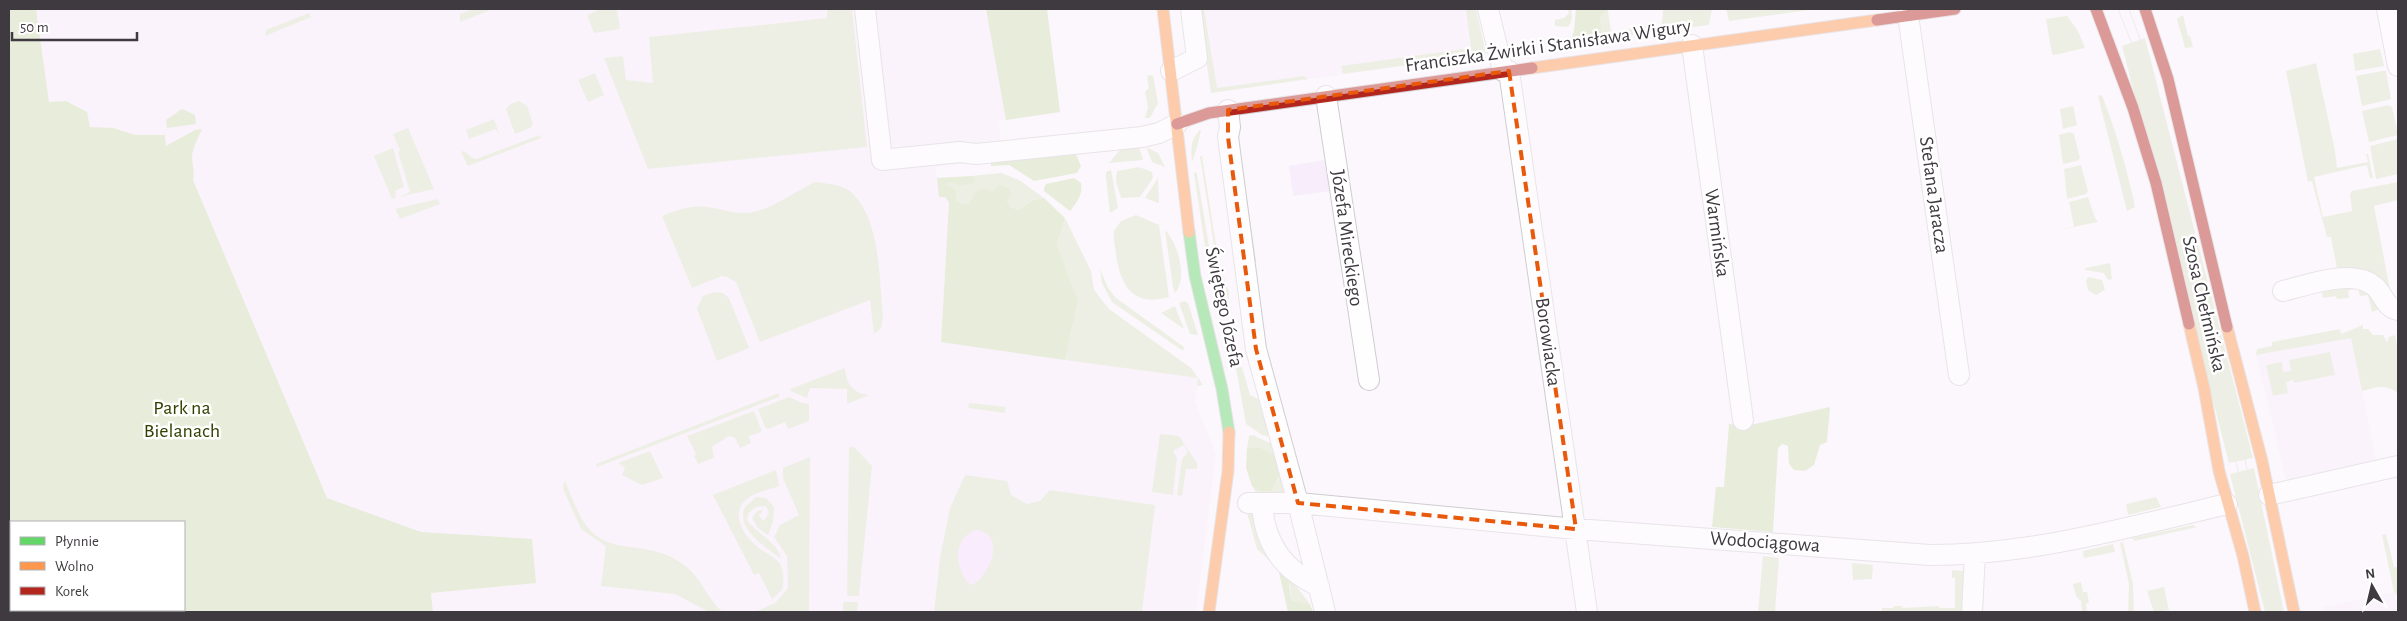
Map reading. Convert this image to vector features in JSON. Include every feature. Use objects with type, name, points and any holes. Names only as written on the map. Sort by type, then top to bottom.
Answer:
[{"type":"street","points":[[865,9],[882,160],[960,152],[976,154],[1142,136],[1160,133],[1177,124]]},
{"type":"street","name":"Świętego Józefa","points":[[1163,9],[1181,170],[1196,276],[1222,389],[1228,428],[1228,471],[1209,612]]},
{"type":"street","points":[[1171,71],[1197,58],[1191,9]]},
{"type":"street","name":"Borowiacka","points":[[1488,9],[1506,71],[1587,612]]},
{"type":"street","name":"Franciszka Żwirki i Stanisława Wigury","points":[[1177,124],[1201,115],[1228,110],[1955,9]]},
{"type":"street","name":"Szosa Chełmińska","points":[[2096,9],[2133,108],[2156,183],[2196,352],[2219,470],[2243,556],[2255,612]]},
{"type":"street","name":"Szosa Chełmińska","points":[[2145,9],[2168,79],[2269,495],[2294,612]]},
{"type":"street","points":[[2386,9],[2398,66]]},
{"type":"street","name":"Stefana Jaracza","points":[[1908,15],[1959,374]]},
{"type":"street","name":"Warmińska","points":[[1692,46],[1743,420]]},
{"type":"street","name":"Józefa Mireckiego","points":[[1326,96],[1369,380]]},
{"type":"street","points":[[1228,110],[1230,127],[1228,137],[1256,350],[1298,503],[1325,612]]},
{"type":"street","points":[[2283,291],[2356,277],[2376,287],[2387,304],[2398,310]]},
{"type":"street","points":[[2269,495],[2398,466]]},
{"type":"street","name":"Wodociągowa","points":[[1319,586],[1296,573],[1274,550],[1255,503],[1298,503],[1576,529],[1855,549],[1894,554],[1975,554],[2055,543],[2227,504]]},
{"type":"street","points":[[1972,612],[1975,554]]},
{"type":"highlighted area","points":[[1509,71],[1576,529],[1298,503],[1256,349],[1228,137],[1228,110]]},
{"type":"shaded area","points":[[36,9],[1047,9],[1060,112],[999,121],[1002,159],[936,167],[939,197],[945,197],[949,202],[941,342],[1199,378],[1195,401],[1216,454],[1196,612],[433,612],[431,593],[536,583],[426,547],[327,498],[189,170],[51,120]]},
{"type":"shaded area","points":[[1199,9],[1473,9],[1486,54],[1211,93]]},
{"type":"shaded area","points":[[1325,160],[1330,191],[1293,196],[1289,166]]},
{"type":"shaded area","points":[[2352,338],[2377,466],[2287,484],[2256,355]]},
{"type":"shaded area","points":[[975,530],[985,533],[991,538],[993,554],[985,572],[972,585],[968,583],[960,569],[958,554],[962,540]]},
{"type":"shaded area","points":[[2394,592],[2398,612],[2324,612],[2323,607]]},
{"type":"green space","name":"Park na Bielanach","points":[[9,9],[36,9],[49,102],[66,101],[87,112],[90,127],[113,128],[135,135],[165,135],[166,146],[195,130],[202,129],[193,153],[193,180],[327,498],[421,532],[532,539],[536,583],[431,593],[433,612],[9,612]]},
{"type":"green space","points":[[473,9],[493,9],[460,22],[460,14]]},
{"type":"green space","points":[[601,9],[617,9],[620,29],[594,33],[587,15]]},
{"type":"green space","points":[[827,9],[852,9],[867,147],[648,169],[604,58],[623,56],[626,80],[653,83],[649,37],[827,18]]},
{"type":"green space","points":[[986,9],[1047,9],[1060,112],[1006,120]]},
{"type":"green space","points":[[1199,9],[1204,9],[1217,88],[1304,76],[1308,79],[1211,93]]},
{"type":"green space","points":[[1466,9],[1476,9],[1486,54],[1343,74],[1341,66],[1471,48]]},
{"type":"green space","points":[[1568,9],[1571,9],[1572,16],[1568,27],[1555,26],[1555,20],[1564,18],[1569,13]]},
{"type":"green space","points":[[1576,9],[1607,9],[1608,11],[1600,16],[1602,39],[1569,44],[1574,31]]},
{"type":"green space","points":[[1712,9],[1709,25],[1661,31],[1663,10]]},
{"type":"green space","points":[[1726,9],[1816,9],[1729,21]]},
{"type":"green space","points":[[1608,11],[1611,32],[1655,25],[1654,32],[1602,39],[1600,16]]},
{"type":"green space","points":[[309,13],[311,17],[265,36],[266,30]]},
{"type":"green space","points":[[2183,15],[2193,47],[2185,48],[2177,19]]},
{"type":"green space","points":[[2067,16],[2078,31],[2085,48],[2054,55],[2052,54],[2046,19]]},
{"type":"green space","points":[[2145,38],[2253,458],[2229,463],[2122,46]]},
{"type":"green space","points":[[2380,49],[2384,66],[2355,71],[2353,54]]},
{"type":"green space","points":[[2316,63],[2337,168],[2368,162],[2366,154],[2368,154],[2373,178],[2370,178],[2367,165],[2314,177],[2323,217],[2352,211],[2350,194],[2352,191],[2398,182],[2398,200],[2374,206],[2391,295],[2394,295],[2396,304],[2338,274],[2331,237],[2327,237],[2312,181],[2308,182],[2286,71]]},
{"type":"green space","points":[[2386,71],[2391,99],[2362,106],[2356,76]]},
{"type":"green space","points":[[595,73],[604,95],[588,102],[578,80]]},
{"type":"green space","points":[[1153,75],[1158,103],[1150,118],[1145,118],[1148,107],[1145,92],[1149,88],[1147,76]]},
{"type":"green space","points":[[2102,95],[2121,150],[2135,207],[2127,211],[2098,96]]},
{"type":"green space","points":[[519,101],[527,106],[533,124],[530,128],[515,134],[506,109],[511,104]]},
{"type":"green space","points":[[2388,105],[2392,107],[2398,135],[2369,142],[2362,111]]},
{"type":"green space","points":[[2073,106],[2077,125],[2063,129],[2060,109]]},
{"type":"green space","points":[[182,109],[195,115],[196,124],[167,128],[166,120]]},
{"type":"green space","points":[[494,119],[500,136],[496,129],[469,139],[466,130]]},
{"type":"green space","points":[[408,128],[434,189],[399,197],[410,192],[398,152],[400,150],[393,134]]},
{"type":"green space","points":[[1237,128],[1256,262],[1253,259],[1235,129]]},
{"type":"green space","points":[[1201,129],[1194,157],[1192,162],[1193,140]]},
{"type":"green space","points":[[2070,132],[2074,134],[2080,158],[2077,161],[2063,164],[2059,135]]},
{"type":"green space","points":[[540,135],[541,138],[468,166],[461,152],[464,151],[474,159],[479,158]]},
{"type":"green space","points":[[2398,139],[2398,174],[2376,179],[2370,146]]},
{"type":"green space","points":[[1138,144],[1143,160],[1109,163],[1120,150]]},
{"type":"green space","points":[[1146,147],[1158,153],[1165,167],[1152,162]]},
{"type":"green space","points":[[393,148],[404,187],[395,191],[396,198],[392,199],[374,156]]},
{"type":"green space","points":[[1074,150],[1081,166],[1077,173],[1034,181],[1009,165],[991,166],[991,159]]},
{"type":"green space","points":[[1200,156],[1202,156],[1219,264],[1229,292],[1229,301],[1217,264]]},
{"type":"green space","points":[[2081,165],[2088,191],[2086,194],[2067,199],[2064,169]]},
{"type":"green space","points":[[1139,167],[1152,172],[1153,178],[1140,197],[1121,198],[1116,181],[1117,171]]},
{"type":"green space","points":[[1111,170],[1118,208],[1110,213],[1106,172]]},
{"type":"green space","points":[[1196,172],[1212,264],[1206,253],[1194,173]]},
{"type":"green space","points":[[1001,173],[1019,180],[1044,198],[1033,200],[1019,210],[1009,207],[1007,200],[992,193],[962,205],[947,185],[949,182],[960,186],[975,178],[971,176]]},
{"type":"green space","points":[[971,176],[975,178],[974,183],[960,186],[949,182],[947,185],[956,191],[957,200],[962,205],[970,202],[976,192],[986,188],[992,193],[999,185],[1009,188],[1012,193],[1007,200],[1010,207],[1019,210],[1033,200],[1044,198],[1065,218],[1057,244],[1078,301],[1065,360],[941,342],[949,202],[945,197],[939,197],[937,178]]},
{"type":"green space","points":[[1074,178],[1081,183],[1081,191],[1070,211],[1044,191],[1044,188],[1046,184]]},
{"type":"green space","points":[[1158,178],[1159,203],[1145,198]]},
{"type":"green space","points":[[815,182],[836,185],[850,191],[863,207],[874,236],[877,253],[883,317],[881,328],[874,334],[870,300],[760,342],[736,282],[722,276],[692,288],[662,216],[690,207],[753,212],[776,204]]},
{"type":"green space","points":[[2088,197],[2098,222],[2063,229],[2074,226],[2069,202]]},
{"type":"green space","points":[[438,199],[440,204],[400,219],[395,209]]},
{"type":"green space","points":[[1136,215],[1159,225],[1169,297],[1157,300],[1137,296],[1130,291],[1121,275],[1116,254],[1114,231],[1121,221]]},
{"type":"green space","points":[[1065,218],[1091,271],[1094,290],[1109,309],[1191,368],[1203,385],[1197,386],[1198,378],[1065,360],[1078,301],[1057,244]]},
{"type":"green space","points":[[1165,230],[1174,243],[1180,261],[1181,279],[1175,293],[1173,287]]},
{"type":"green space","points":[[2110,263],[2112,279],[2108,280],[2104,273],[2085,270],[2085,268]]},
{"type":"green space","points":[[1100,269],[1108,288],[1116,298],[1184,347],[1183,351],[1112,302],[1102,283]]},
{"type":"green space","points":[[2088,277],[2102,280],[2105,290],[2096,295],[2088,290],[2086,281]]},
{"type":"green space","points":[[2356,282],[2362,283],[2381,308],[2372,312],[2368,295],[2360,296]]},
{"type":"green space","points":[[2350,283],[2353,289],[2348,291],[2349,298],[2337,299],[2336,296],[2323,298],[2321,288]]},
{"type":"green space","points":[[715,292],[723,293],[729,298],[749,348],[717,361],[697,309],[703,296]]},
{"type":"green space","points":[[1185,301],[1188,303],[1198,335],[1190,334],[1179,303]]},
{"type":"green space","points":[[1175,306],[1184,329],[1161,313]]},
{"type":"green space","points":[[2363,325],[2363,329],[2368,329],[2373,335],[2383,335],[2387,342],[2389,337],[2395,335],[2398,350],[2398,393],[2389,388],[2381,387],[2362,391],[2351,338],[2256,355],[2257,349],[2272,346],[2272,342],[2340,329],[2341,334]]},
{"type":"green space","points":[[2330,352],[2335,375],[2294,383],[2294,380],[2286,382],[2288,393],[2273,396],[2266,365],[2282,362],[2283,372],[2291,371],[2289,360]]},
{"type":"green space","points":[[1242,367],[1250,395],[1264,402],[1270,437],[1262,435],[1246,424],[1236,368]]},
{"type":"green space","points":[[845,368],[851,387],[863,394],[869,395],[847,404],[847,389],[810,388],[807,398],[790,389]]},
{"type":"green space","points":[[779,393],[779,397],[597,467],[596,464]]},
{"type":"green space","points":[[789,397],[809,404],[809,421],[788,429],[785,422],[768,429],[765,427],[758,409]]},
{"type":"green space","points":[[969,403],[1006,407],[1005,413],[968,408]]},
{"type":"green space","points":[[1830,407],[1827,442],[1820,445],[1814,465],[1805,471],[1794,470],[1789,464],[1788,446],[1782,444],[1778,448],[1773,532],[1712,527],[1716,487],[1724,487],[1729,424],[1746,426]]},
{"type":"green space","points":[[754,411],[761,432],[749,436],[751,443],[740,448],[735,438],[729,436],[712,447],[714,458],[698,464],[694,456],[696,454],[687,436]]},
{"type":"green space","points":[[1160,434],[1179,436],[1197,463],[1197,469],[1186,469],[1182,496],[1177,495],[1182,459],[1188,452],[1184,445],[1173,451],[1177,458],[1173,495],[1152,492]]},
{"type":"green space","points":[[1253,435],[1272,444],[1285,488],[1284,495],[1257,494],[1252,486],[1259,491],[1247,448],[1249,436]]},
{"type":"green space","points":[[853,446],[872,466],[859,596],[847,596],[849,448]]},
{"type":"green space","points":[[1247,448],[1260,448],[1277,456],[1279,473],[1272,491],[1259,491],[1252,486],[1246,468]]},
{"type":"green space","points":[[650,451],[663,478],[642,485],[622,475],[625,468],[618,463]]},
{"type":"green space","points":[[810,457],[809,612],[755,612],[775,603],[788,588],[787,556],[774,537],[780,525],[799,515],[783,478],[783,468]]},
{"type":"green space","points":[[2254,468],[2284,612],[2265,612],[2230,474]]},
{"type":"green space","points":[[776,470],[779,486],[750,497],[739,511],[741,525],[748,538],[780,564],[783,577],[782,590],[772,599],[759,573],[754,575],[713,495]]},
{"type":"green space","points":[[965,475],[1007,481],[1011,495],[1027,504],[1040,501],[1050,490],[1155,505],[1142,612],[934,612],[940,558],[950,508]]},
{"type":"green space","points":[[565,481],[581,517],[594,534],[603,540],[615,544],[653,551],[675,559],[691,571],[723,612],[709,612],[675,594],[601,586],[606,546],[581,529],[564,491],[563,485]]},
{"type":"green space","points":[[756,497],[766,498],[774,507],[773,522],[768,535],[758,528],[752,518],[757,511],[763,510],[759,516],[764,521],[769,513],[766,506],[756,507],[748,514],[747,520],[772,543],[781,559],[754,538],[745,524],[744,508]]},
{"type":"green space","points":[[2156,497],[2161,507],[2128,515],[2126,504]]},
{"type":"green space","points":[[1243,508],[1256,508],[1296,586],[1310,604],[1291,600],[1290,586],[1278,568],[1257,549],[1247,513],[1240,512]]},
{"type":"green space","points":[[2193,525],[2197,527],[2134,541],[2132,538]]},
{"type":"green space","points":[[2386,534],[2394,567],[2397,567],[2398,570],[2398,596],[2394,592],[2382,535]]},
{"type":"green space","points":[[2123,542],[2133,584],[2134,612],[2128,612],[2129,584],[2120,543]]},
{"type":"green space","points":[[2113,544],[2115,552],[2084,558],[2083,551]]},
{"type":"green space","points":[[1763,556],[1779,558],[1775,612],[1758,612]]},
{"type":"green space","points":[[1852,563],[1873,565],[1872,579],[1853,580]]},
{"type":"green space","points":[[1278,568],[1287,570],[1291,600],[1310,604],[1313,612],[1288,612]]},
{"type":"green space","points":[[1952,570],[1964,571],[1962,612],[1882,612],[1882,608],[1893,608],[1894,606],[1902,606],[1902,608],[1939,606],[1939,608],[1955,608],[1955,578],[1952,578]]},
{"type":"green space","points":[[2081,582],[2083,592],[2087,592],[2089,602],[2086,604],[2087,612],[2082,612],[2081,601],[2076,596],[2073,584]]},
{"type":"green space","points":[[2164,587],[2169,610],[2154,612],[2147,591]]},
{"type":"green space","points":[[843,602],[858,602],[857,612],[843,612]]},
{"type":"tram line","points":[[2118,9],[2132,44],[2173,183],[2270,612]]},
{"type":"tram line","points":[[2129,9],[2140,39],[2181,182],[2280,612]]},
{"type":"traffic: fast","points":[[1189,232],[1195,276],[1222,389],[1229,432]]},
{"type":"traffic: slow","points":[[1163,9],[1189,232]]},
{"type":"traffic: slow","points":[[1532,68],[1877,20]]},
{"type":"traffic: slow","points":[[2189,324],[2204,388],[2219,471],[2243,556],[2255,612]]},
{"type":"traffic: slow","points":[[2227,327],[2262,461],[2294,612]]},
{"type":"traffic: slow","points":[[1209,612],[1228,471],[1229,432]]},
{"type":"traffic: jam","points":[[1877,20],[1955,9]]},
{"type":"traffic: jam","points":[[2096,9],[2133,108],[2156,183],[2189,324]]},
{"type":"traffic: jam","points":[[2145,9],[2168,79],[2227,327]]},
{"type":"traffic: jam","points":[[1177,124],[1209,113],[1532,68]]}]
